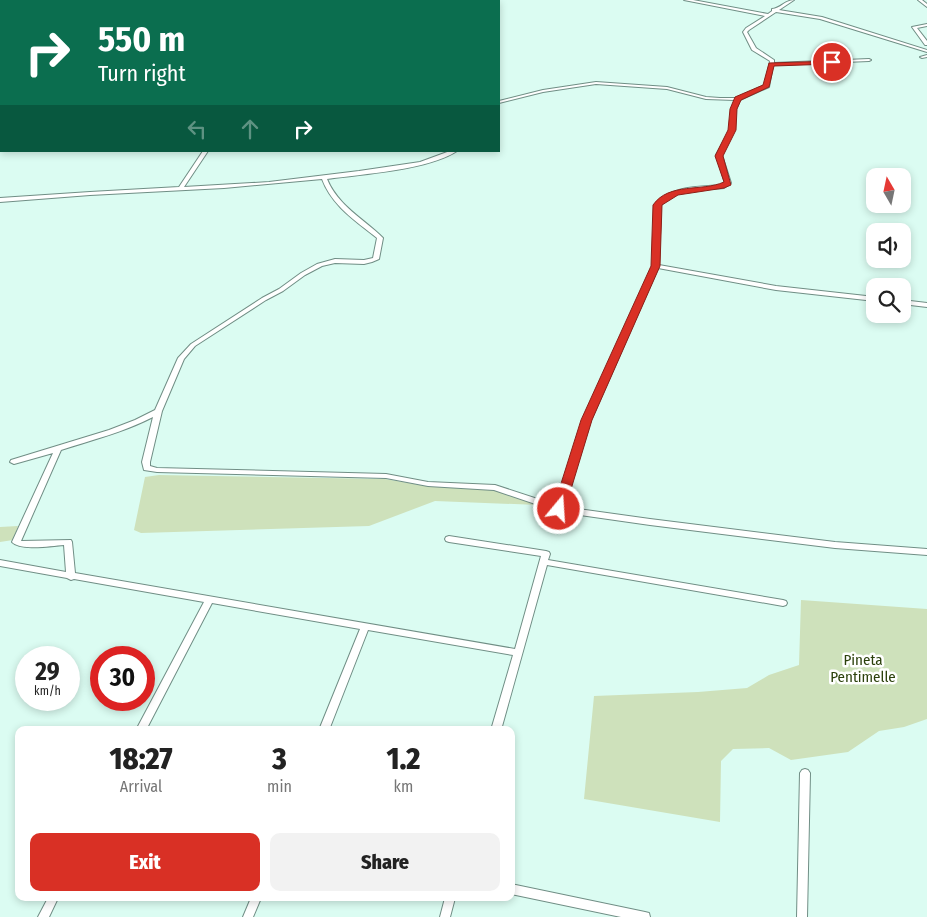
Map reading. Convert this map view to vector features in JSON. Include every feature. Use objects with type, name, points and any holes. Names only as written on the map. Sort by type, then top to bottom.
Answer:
[{"type":"street","points":[[686,0],[767,15]]},
{"type":"street","points":[[500,102],[542,91],[610,83],[667,88],[706,98],[738,99],[767,86],[771,64],[770,59],[754,49],[746,32],[752,24],[792,0]]},
{"type":"street","points":[[920,0],[927,6]]},
{"type":"street","points":[[773,10],[821,18],[927,51]]},
{"type":"street","points":[[927,25],[914,27],[927,44]]},
{"type":"street","points":[[771,64],[869,60]]},
{"type":"street","points":[[559,509],[587,420],[656,266],[657,213],[661,200],[685,190],[715,187],[728,183],[719,156],[732,130],[734,109],[738,99]]},
{"type":"street","points":[[180,189],[205,152]]},
{"type":"street","points":[[0,200],[109,191],[180,189],[324,178],[398,167],[442,158],[452,152]]},
{"type":"street","points":[[324,178],[326,186],[345,208],[380,238],[376,259],[370,262],[331,261],[306,270],[276,294],[264,299],[193,345],[181,358],[158,411],[146,462],[147,468],[158,470],[386,476],[428,484],[495,488],[559,509],[835,545],[927,552]]},
{"type":"street","points":[[656,266],[776,288],[866,298]]},
{"type":"street","points":[[911,303],[927,305]]},
{"type":"street","points":[[14,462],[138,422],[158,411]]},
{"type":"street","points":[[58,449],[16,542],[21,544],[68,542],[71,577]]},
{"type":"street","points":[[449,539],[546,554],[497,726]]},
{"type":"street","points":[[544,562],[783,603]]},
{"type":"street","points":[[0,563],[71,577],[518,652]]},
{"type":"street","points":[[143,726],[209,600]]},
{"type":"street","points":[[326,726],[365,627]]},
{"type":"street","points":[[802,917],[805,773]]},
{"type":"street","points":[[515,889],[645,917]]},
{"type":"street","points":[[43,917],[51,901]]},
{"type":"street","points":[[248,917],[255,901]]},
{"type":"street","points":[[445,917],[449,901]]},
{"type":"green space","points":[[159,475],[385,479],[426,486],[506,491],[539,505],[435,501],[369,526],[141,533],[134,530],[145,477]]},
{"type":"green space","points":[[18,526],[13,540],[0,542],[0,527]]},
{"type":"green space","name":"Pineta Pentimelle","points":[[801,600],[927,609],[927,719],[904,727],[879,731],[848,752],[791,760],[769,748],[733,749],[721,761],[720,822],[584,799],[594,696],[747,688],[769,675],[799,665]]},
{"type":"route","points":[[559,509],[587,420],[656,266],[657,213],[661,200],[685,190],[724,186],[728,183],[719,156],[732,130],[734,109],[738,99],[767,86],[771,64],[832,62]]}]
